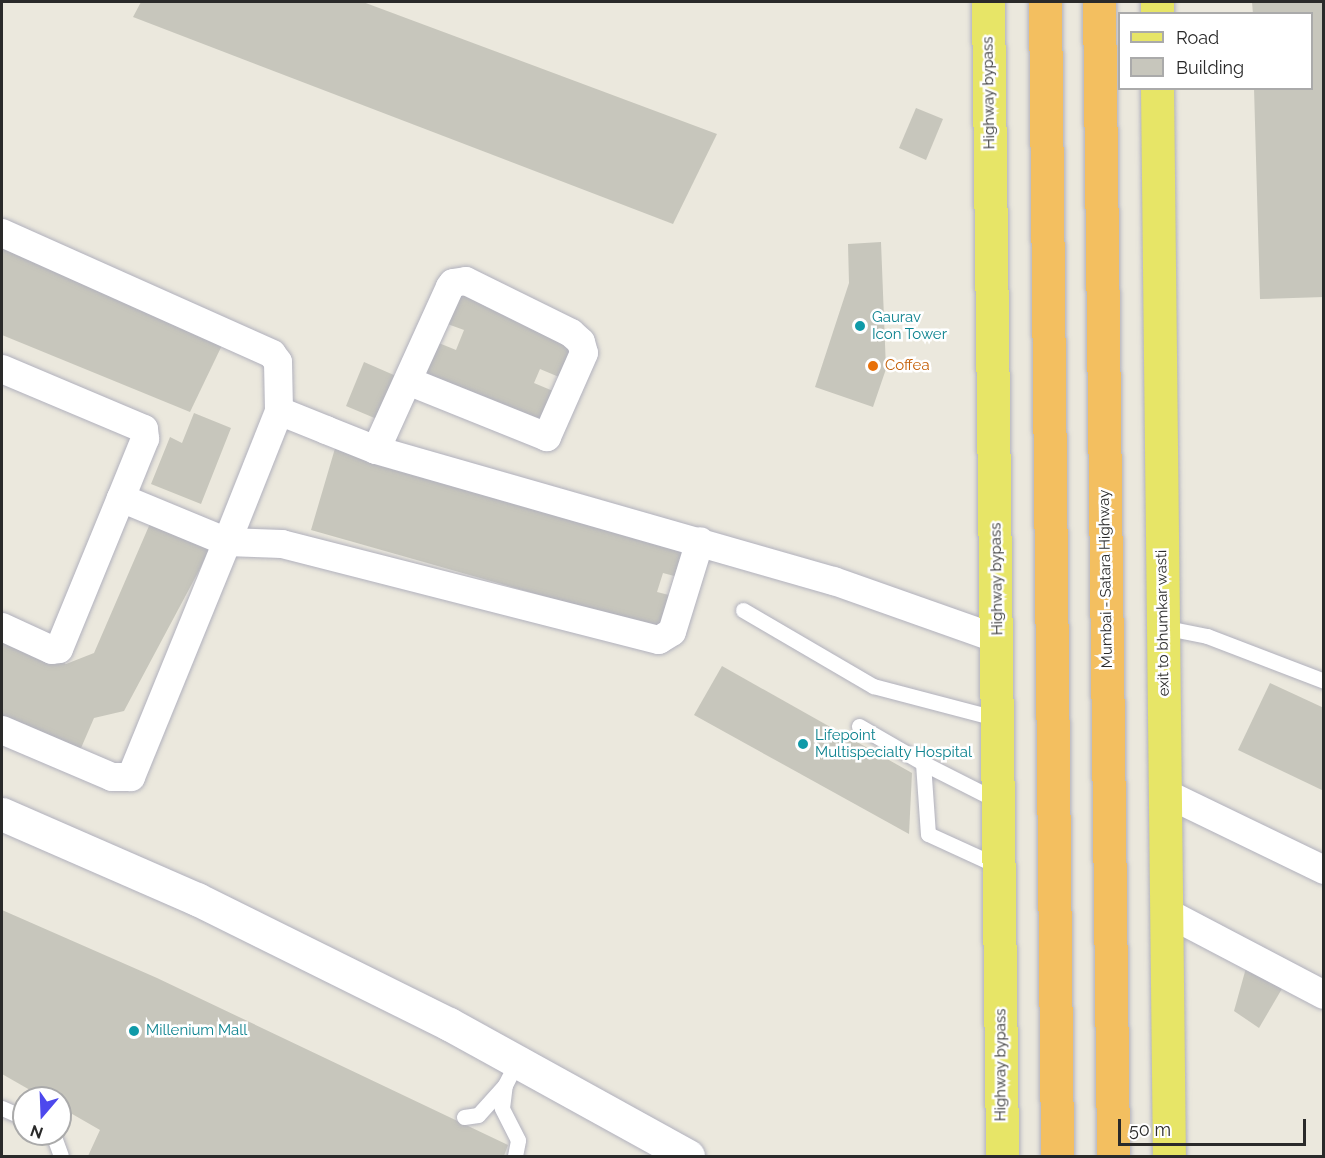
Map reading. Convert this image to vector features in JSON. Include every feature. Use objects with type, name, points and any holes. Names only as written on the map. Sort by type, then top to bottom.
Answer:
[{"type":"highway","points":[[1045,2],[1057,1156]]},
{"type":"highway","name":"Mumbai - Satara Highway","points":[[1099,2],[1113,1156]]},
{"type":"main road","name":"Highway bypass","points":[[987,2],[998,639],[1002,1156]]},
{"type":"main road","name":"exit to bhumkar wasti","points":[[1157,90],[1169,1156]]},
{"type":"street","points":[[2,232],[272,354],[278,362],[279,411],[131,777],[112,777],[2,730]]},
{"type":"street","points":[[376,450],[450,287],[459,281],[466,281],[571,333],[581,342],[584,353],[547,437],[408,381]]},
{"type":"street","points":[[2,369],[144,429],[145,439],[59,649],[52,650],[2,627]]},
{"type":"street","points":[[279,411],[376,450],[834,581],[998,639]]},
{"type":"street","points":[[121,498],[227,542],[282,544],[659,640],[672,632],[700,542]]},
{"type":"street","points":[[1165,793],[1323,870]]},
{"type":"street","points":[[2,814],[197,899],[511,1073],[688,1156]]},
{"type":"street","points":[[1166,912],[1323,995]]},
{"type":"lane","points":[[743,609],[873,686],[999,718]]},
{"type":"lane","points":[[1162,627],[1207,636],[1323,681]]},
{"type":"lane","points":[[860,726],[923,763],[999,802]]},
{"type":"lane","points":[[923,763],[928,834],[1000,867]]},
{"type":"lane","points":[[464,1117],[478,1115],[511,1073]]},
{"type":"lane","points":[[511,1073],[502,1108],[518,1140],[515,1156]]},
{"type":"building","points":[[141,2],[363,2],[717,134],[673,224],[133,17]]},
{"type":"building","points":[[1252,2],[1324,2],[1324,297],[1260,299],[1254,90],[1313,90],[1313,12],[1253,12]]},
{"type":"building","points":[[916,108],[943,119],[926,160],[899,148]]},
{"type":"building","points":[[2,234],[225,339],[190,412],[2,335]]},
{"type":"building","name":"Gaurav Icon Tower","points":[[881,242],[886,369],[873,407],[815,387],[849,283],[848,244]]},
{"type":"building","points":[[455,292],[574,342],[559,377],[540,369],[534,383],[553,391],[539,424],[420,375],[434,341],[456,350],[464,330],[442,322]]},
{"type":"building","points":[[364,362],[403,379],[384,422],[346,406]]},
{"type":"building","points":[[194,413],[231,428],[201,504],[151,484],[170,437],[182,443]]},
{"type":"building","points":[[336,445],[687,544],[678,577],[663,573],[657,592],[673,596],[663,630],[311,530]]},
{"type":"building","points":[[152,519],[210,550],[124,711],[94,718],[78,755],[2,721],[2,635],[66,664],[94,653]]},
{"type":"building","name":"Lifepoint Multispecialty Hospital","points":[[722,666],[912,773],[909,834],[694,715]]},
{"type":"building","points":[[1270,683],[1324,708],[1324,791],[1238,750]]},
{"type":"building","name":"Millenium Mall","points":[[2,910],[157,978],[508,1145],[504,1156],[88,1156],[100,1130],[72,1114],[72,1086],[23,1086],[2,1074]]},
{"type":"building","points":[[1246,968],[1283,987],[1259,1028],[1234,1011]]},
{"type":"place","name":"Gaurav Icon Tower","points":[[860,326]]},
{"type":"place","name":"Coffea","points":[[873,366]]},
{"type":"place","name":"Lifepoint Multispecialty Hospital","points":[[803,744]]},
{"type":"place","name":"Millenium Mall","points":[[134,1031]]}]
